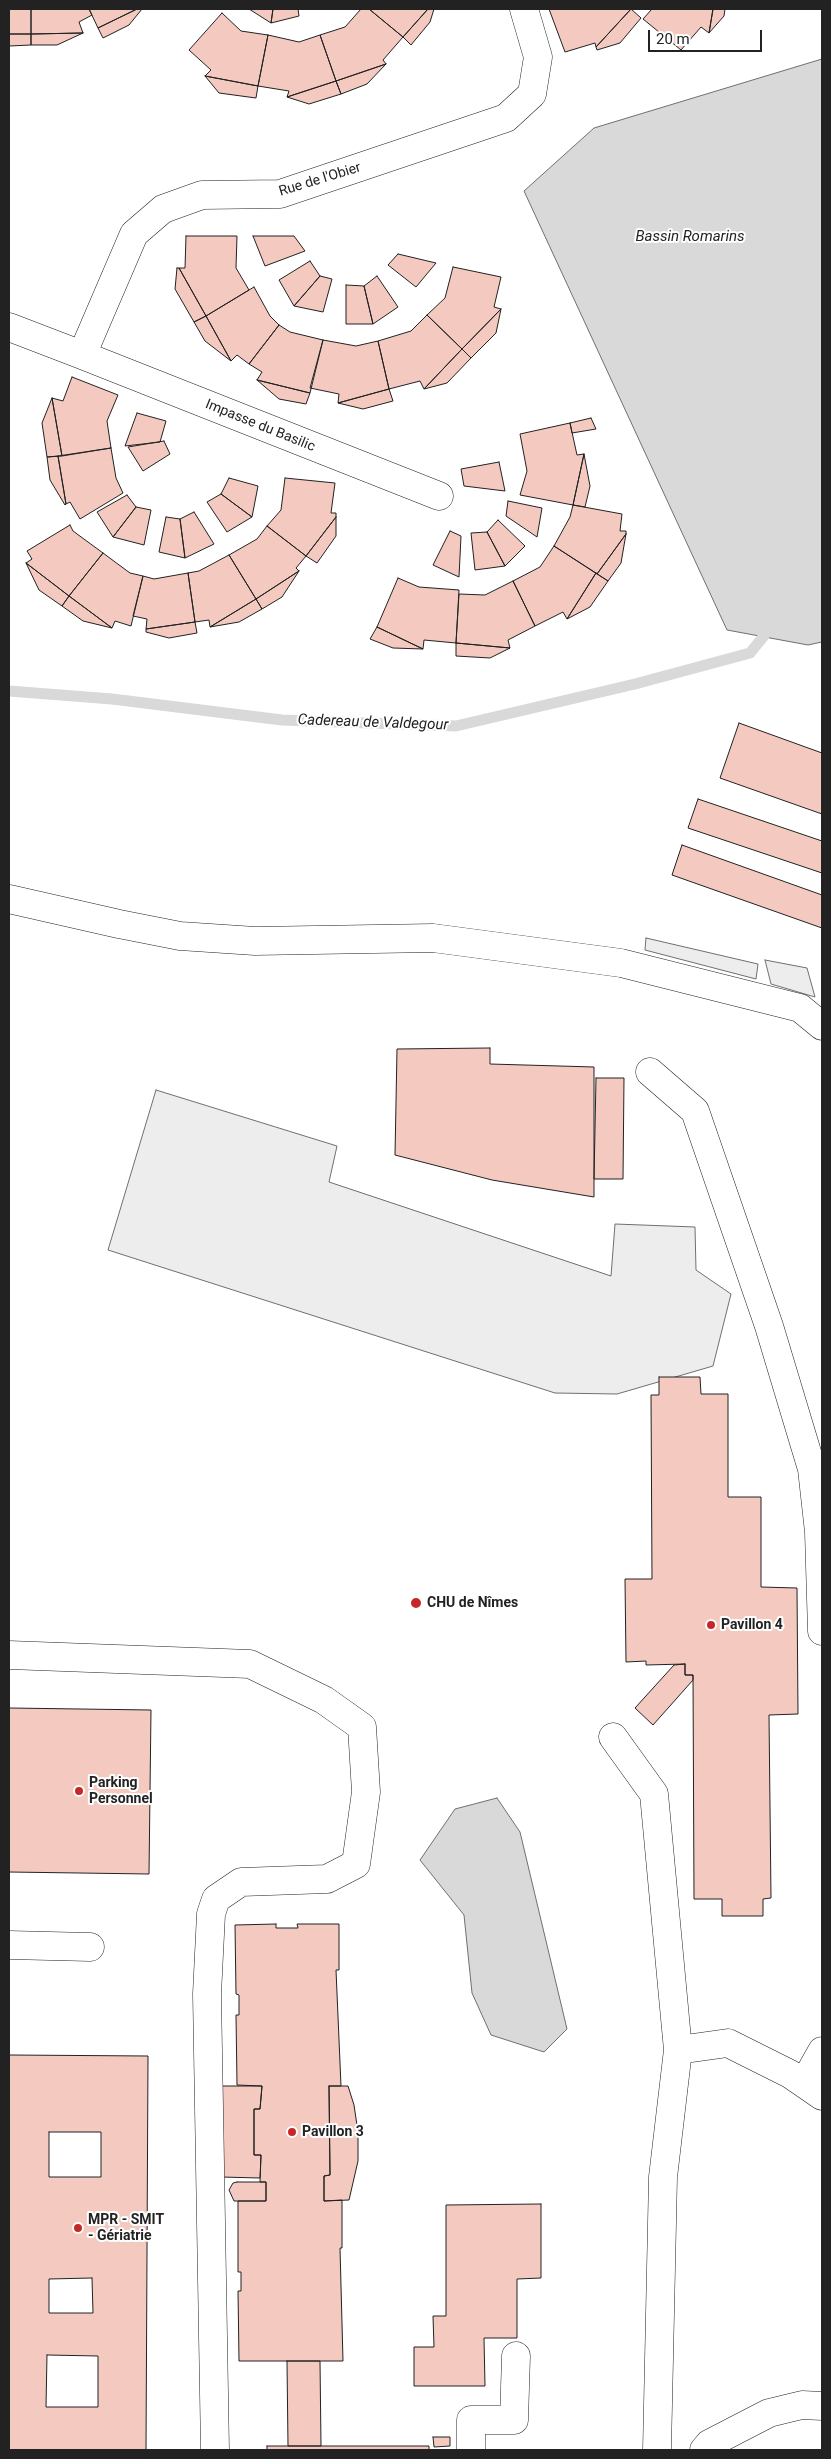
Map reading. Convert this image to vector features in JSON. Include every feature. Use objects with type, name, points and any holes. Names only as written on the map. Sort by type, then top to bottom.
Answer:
[{"type":"street","name":"Rue de l'Obier","points":[[82,355],[134,234],[163,209],[202,195],[280,194],[506,118],[532,94],[538,57],[524,9]]},
{"type":"street","points":[[9,327],[82,355]]},
{"type":"street","name":"Impasse du Basilic","points":[[82,355],[439,496]]},
{"type":"street","points":[[9,899],[180,936],[255,941],[433,938],[621,963],[800,1008],[822,1026]]},
{"type":"street","points":[[650,1072],[696,1111],[772,1334],[812,1470],[819,1532],[822,1631]]},
{"type":"street","points":[[9,1655],[250,1664],[324,1700],[362,1727],[366,1792],[356,1864],[327,1879],[241,1882],[216,1899],[210,1914],[207,1994],[215,2450]]},
{"type":"street","points":[[613,1737],[654,1794],[678,2050],[663,2176],[657,2450]]},
{"type":"street","points":[[9,1946],[90,1947]]},
{"type":"street","points":[[678,2050],[728,2043],[813,2090],[822,2051]]},
{"type":"street","points":[[471,2450],[471,2420],[514,2420],[516,2356]]},
{"type":"street","points":[[704,2450],[709,2444],[769,2413],[802,2405],[822,2406]]},
{"type":"shaded area","points":[[646,938],[758,964],[756,979],[645,950]]},
{"type":"shaded area","points":[[765,960],[807,968],[815,997],[771,984]]},
{"type":"shaded area","points":[[156,1090],[337,1146],[329,1182],[611,1276],[615,1224],[695,1227],[696,1270],[731,1294],[713,1366],[617,1394],[555,1393],[108,1250]]},
{"type":"water","name":"Bassin Romarins","points":[[822,59],[822,642],[808,645],[727,630],[524,191],[594,128]]},
{"type":"water","points":[[497,1798],[520,1832],[567,2029],[544,2052],[491,2035],[472,1993],[464,1915],[420,1860],[455,1809]]},
{"type":"building","points":[[9,9],[31,9],[31,34],[9,34]]},
{"type":"building","points":[[31,9],[89,9],[92,15],[79,22],[83,33],[31,34]]},
{"type":"building","points":[[89,9],[137,9],[98,28]]},
{"type":"building","points":[[137,9],[142,9],[129,25],[103,38],[98,28]]},
{"type":"building","points":[[249,9],[273,9],[271,23]]},
{"type":"building","points":[[273,9],[298,9],[299,16],[271,23]]},
{"type":"building","points":[[361,9],[369,9],[403,37],[383,60],[386,64],[336,81],[320,35],[345,27]]},
{"type":"building","points":[[369,9],[428,9],[403,37]]},
{"type":"building","points":[[428,9],[434,9],[430,22],[411,45],[403,37]]},
{"type":"building","points":[[549,9],[631,9],[596,47],[595,43],[565,52]]},
{"type":"building","points":[[631,9],[641,18],[620,43],[597,50],[596,47]]},
{"type":"building","points":[[652,9],[713,9],[709,33],[701,27],[681,50],[643,19]]},
{"type":"building","points":[[713,9],[725,9],[724,16],[709,33]]},
{"type":"building","points":[[222,13],[241,31],[268,35],[258,86],[205,76],[211,70],[189,50]]},
{"type":"building","points":[[83,33],[57,45],[31,45],[31,34]]},
{"type":"building","points":[[9,34],[31,34],[31,45],[9,46]]},
{"type":"building","points":[[268,35],[299,42],[320,35],[336,81],[287,97],[289,91],[258,86]]},
{"type":"building","points":[[386,64],[367,84],[341,94],[336,81]]},
{"type":"building","points":[[205,76],[258,86],[256,98],[219,93]]},
{"type":"building","points":[[336,81],[341,94],[309,104],[287,97]]},
{"type":"building","points":[[186,236],[237,236],[236,268],[249,290],[206,316],[179,268],[185,268]]},
{"type":"building","points":[[253,236],[294,236],[305,251],[265,266]]},
{"type":"building","points":[[398,254],[436,263],[416,287],[388,265]]},
{"type":"building","points":[[310,261],[320,276],[294,306],[279,280]]},
{"type":"building","points":[[453,267],[501,277],[494,307],[501,309],[462,349],[427,315],[445,298]]},
{"type":"building","points":[[177,268],[179,268],[206,316],[194,322],[175,289]]},
{"type":"building","points":[[320,276],[332,279],[323,312],[294,306]]},
{"type":"building","points":[[377,276],[398,307],[373,324],[364,286]]},
{"type":"building","points":[[346,285],[364,286],[373,324],[346,324]]},
{"type":"building","points":[[254,287],[270,316],[279,325],[249,364],[237,355],[231,361],[206,316]]},
{"type":"building","points":[[501,309],[496,333],[471,358],[462,349]]},
{"type":"building","points":[[427,315],[462,349],[424,389],[420,381],[389,389],[378,341],[411,331]]},
{"type":"building","points":[[206,316],[231,361],[205,341],[194,322]]},
{"type":"building","points":[[279,325],[290,332],[323,340],[310,393],[257,380],[262,372],[249,364]]},
{"type":"building","points":[[323,340],[356,346],[378,341],[389,389],[338,403],[339,394],[310,388]]},
{"type":"building","points":[[462,349],[471,358],[447,383],[424,389]]},
{"type":"building","points":[[72,377],[118,395],[107,421],[111,448],[62,456],[52,398],[63,401]]},
{"type":"building","points":[[257,380],[310,393],[306,404],[279,399]]},
{"type":"building","points":[[389,389],[393,401],[363,409],[338,403]]},
{"type":"building","points":[[52,398],[62,456],[47,457],[42,423]]},
{"type":"building","points":[[137,413],[166,421],[160,442],[125,446]]},
{"type":"building","points":[[591,418],[596,429],[572,433],[570,423]]},
{"type":"building","points":[[570,423],[577,455],[584,454],[573,505],[520,495],[527,471],[520,434]]},
{"type":"building","points":[[164,441],[170,454],[143,471],[128,447]]},
{"type":"building","points":[[111,448],[116,478],[123,493],[80,519],[70,502],[66,504],[58,456]]},
{"type":"building","points":[[584,454],[590,486],[585,507],[573,505]]},
{"type":"building","points":[[58,456],[65,505],[50,480],[47,457]]},
{"type":"building","points":[[499,462],[505,491],[464,486],[461,469]]},
{"type":"building","points":[[229,478],[258,486],[252,517],[221,494]]},
{"type":"building","points":[[285,478],[335,483],[331,513],[336,513],[336,517],[306,556],[267,526],[281,510]]},
{"type":"building","points":[[221,494],[252,517],[227,532],[207,502]]},
{"type":"building","points":[[127,495],[136,507],[113,537],[97,512]]},
{"type":"building","points":[[508,501],[542,508],[537,537],[506,516]]},
{"type":"building","points":[[573,505],[622,514],[620,531],[626,531],[626,534],[597,574],[554,546],[570,517]]},
{"type":"building","points":[[136,507],[151,510],[144,545],[113,537]]},
{"type":"building","points":[[194,512],[214,544],[185,558],[180,519]]},
{"type":"building","points":[[166,517],[180,519],[185,558],[159,552]]},
{"type":"building","points":[[336,517],[336,536],[317,563],[306,556]]},
{"type":"building","points":[[498,520],[525,546],[505,566],[487,532]]},
{"type":"building","points":[[70,525],[73,531],[103,553],[69,596],[26,563],[32,559],[27,551]]},
{"type":"building","points":[[267,526],[306,556],[296,568],[299,571],[256,599],[229,555],[257,539]]},
{"type":"building","points":[[450,531],[461,536],[459,577],[433,565]]},
{"type":"building","points":[[487,532],[505,566],[475,570],[471,533]]},
{"type":"building","points":[[626,534],[621,563],[608,581],[597,574]]},
{"type":"building","points":[[554,546],[596,573],[567,619],[563,612],[535,626],[513,581],[540,567]]},
{"type":"building","points":[[103,553],[130,573],[143,576],[131,626],[115,621],[112,628],[69,596]]},
{"type":"building","points":[[229,555],[256,599],[210,627],[209,620],[195,622],[188,573],[199,571]]},
{"type":"building","points":[[26,563],[69,596],[62,606],[39,590]]},
{"type":"building","points":[[299,571],[282,597],[262,609],[256,599]]},
{"type":"building","points":[[188,573],[195,622],[146,629],[147,619],[133,616],[143,576],[154,579]]},
{"type":"building","points":[[596,573],[608,581],[590,607],[567,619]]},
{"type":"building","points":[[398,578],[419,587],[459,590],[456,643],[424,640],[423,649],[377,627]]},
{"type":"building","points":[[513,581],[535,626],[508,640],[510,648],[456,643],[459,594],[485,595]]},
{"type":"building","points":[[69,596],[112,628],[83,621],[62,606]]},
{"type":"building","points":[[256,599],[262,609],[239,622],[210,627]]},
{"type":"building","points":[[195,622],[197,633],[169,638],[146,632],[146,629]]},
{"type":"building","points":[[377,627],[423,649],[393,648],[370,639]]},
{"type":"building","points":[[456,643],[510,648],[490,658],[456,656]]},
{"type":"building","points":[[739,723],[822,753],[822,814],[720,778]]},
{"type":"building","points":[[698,799],[822,841],[822,873],[688,828]]},
{"type":"building","points":[[682,845],[822,895],[822,928],[672,875]]},
{"type":"building","points":[[490,1048],[490,1064],[594,1067],[594,1197],[492,1180],[395,1155],[397,1049]]},
{"type":"building","points":[[596,1078],[624,1078],[623,1179],[594,1179]]},
{"type":"building","name":"Pavillon 4","points":[[659,1377],[700,1377],[701,1394],[728,1394],[728,1497],[761,1497],[761,1587],[797,1588],[798,1714],[769,1715],[771,1898],[763,1899],[763,1916],[722,1916],[722,1899],[694,1899],[693,1675],[685,1675],[685,1664],[646,1665],[646,1661],[626,1662],[625,1579],[652,1579],[651,1395],[659,1395]]},
{"type":"building","points":[[685,1664],[685,1675],[693,1675],[693,1680],[653,1725],[635,1708],[674,1665]]},
{"type":"building","name":"Parking Personnel","points":[[9,1708],[151,1710],[149,1874],[9,1872]]},
{"type":"building","name":"Pavillon 3","points":[[276,1924],[276,1928],[298,1928],[297,1924],[339,1924],[339,1970],[336,1970],[341,2086],[329,2086],[330,2175],[324,2176],[324,2201],[342,2200],[342,2248],[340,2248],[343,2361],[239,2361],[238,2291],[241,2291],[241,2272],[238,2272],[238,2201],[266,2201],[266,2182],[260,2182],[261,2155],[254,2155],[254,2109],[260,2109],[262,2086],[237,2085],[236,2015],[239,2015],[239,1995],[236,1994],[235,1925]]},
{"type":"building","name":"MPR - SMIT - Gériatrie","points":[[9,2055],[148,2056],[146,2450],[9,2450]],"holes":[[[49,2132],[101,2132],[101,2177],[49,2177]],[[92,2278],[93,2313],[49,2313],[49,2279]],[[47,2355],[98,2356],[98,2407],[46,2407]]]},
{"type":"building","points":[[219,2086],[262,2086],[260,2109],[254,2109],[254,2155],[261,2155],[260,2178],[221,2177]]},
{"type":"building","points":[[329,2086],[348,2086],[354,2105],[358,2132],[358,2161],[349,2200],[324,2201],[324,2176],[330,2175]]},
{"type":"building","points":[[266,2182],[266,2201],[234,2201],[229,2190],[233,2183]]},
{"type":"building","points":[[541,2204],[541,2278],[517,2279],[517,2338],[484,2338],[485,2386],[414,2386],[414,2347],[434,2347],[433,2316],[446,2316],[446,2205]]},
{"type":"building","points":[[287,2361],[320,2361],[321,2446],[288,2446]]},
{"type":"building","points":[[433,2437],[450,2437],[450,2446],[434,2447]]},
{"type":"building","points":[[267,2446],[429,2446],[429,2450],[267,2450]]},
{"type":"waterway","name":"Cadereau de Valdegour","points":[[9,691],[112,699],[282,720],[456,726],[635,684],[750,653],[771,623]]},
{"type":"place","name":"CHU de Nîmes","points":[[416,1603]]},
{"type":"place","name":"Pavillon 4","points":[[711,1625]]},
{"type":"place","name":"Parking Personnel","points":[[79,1791]]},
{"type":"place","name":"Pavillon 3","points":[[292,2132]]},
{"type":"place","name":"MPR - SMIT - Gériatrie","points":[[78,2228]]}]
